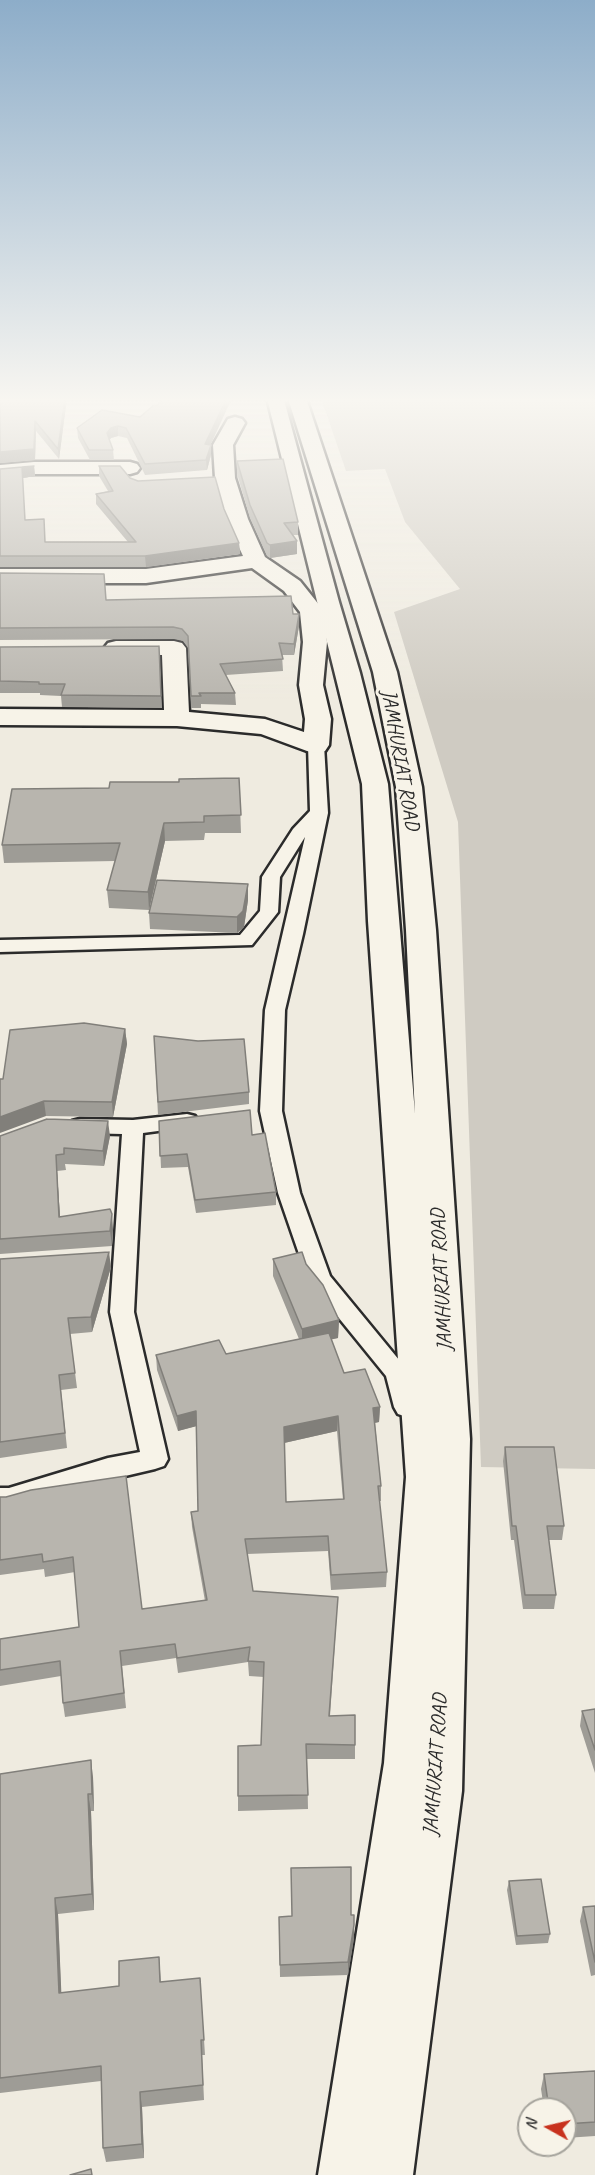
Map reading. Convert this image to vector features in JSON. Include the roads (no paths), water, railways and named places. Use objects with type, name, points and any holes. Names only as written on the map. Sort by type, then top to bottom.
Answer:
[{"type":"main road","points":[[0,717],[177,718],[265,727],[316,745],[318,719],[311,686],[315,642],[312,611],[292,586],[256,561],[226,500]]},
{"type":"main road","name":"JAMHURIAT ROAD","points":[[301,500],[348,673],[375,784],[383,921],[426,1477],[407,1763],[346,2175]]},
{"type":"main road","name":"JAMHURIAT ROAD","points":[[330,500],[385,672],[409,787],[422,941],[450,1438],[438,1791],[385,2175]]},
{"type":"main road","points":[[0,576],[146,576],[256,561]]},
{"type":"main road","points":[[95,648],[174,648],[177,718]]},
{"type":"main road","points":[[311,686],[348,673]]},
{"type":"lane","points":[[316,745],[319,813],[294,934],[275,1010],[271,1111],[289,1193],[320,1280],[397,1372],[426,1477]]},
{"type":"lane","points":[[0,946],[245,941],[269,912],[271,877],[299,834],[319,813]]},
{"type":"lane","points":[[248,1114],[271,1111]]},
{"type":"lane","points":[[57,1125],[133,1127],[202,1119]]},
{"type":"lane","points":[[0,1499],[9,1499],[108,1469],[155,1459],[122,1312],[115,1257],[133,1127]]}]
